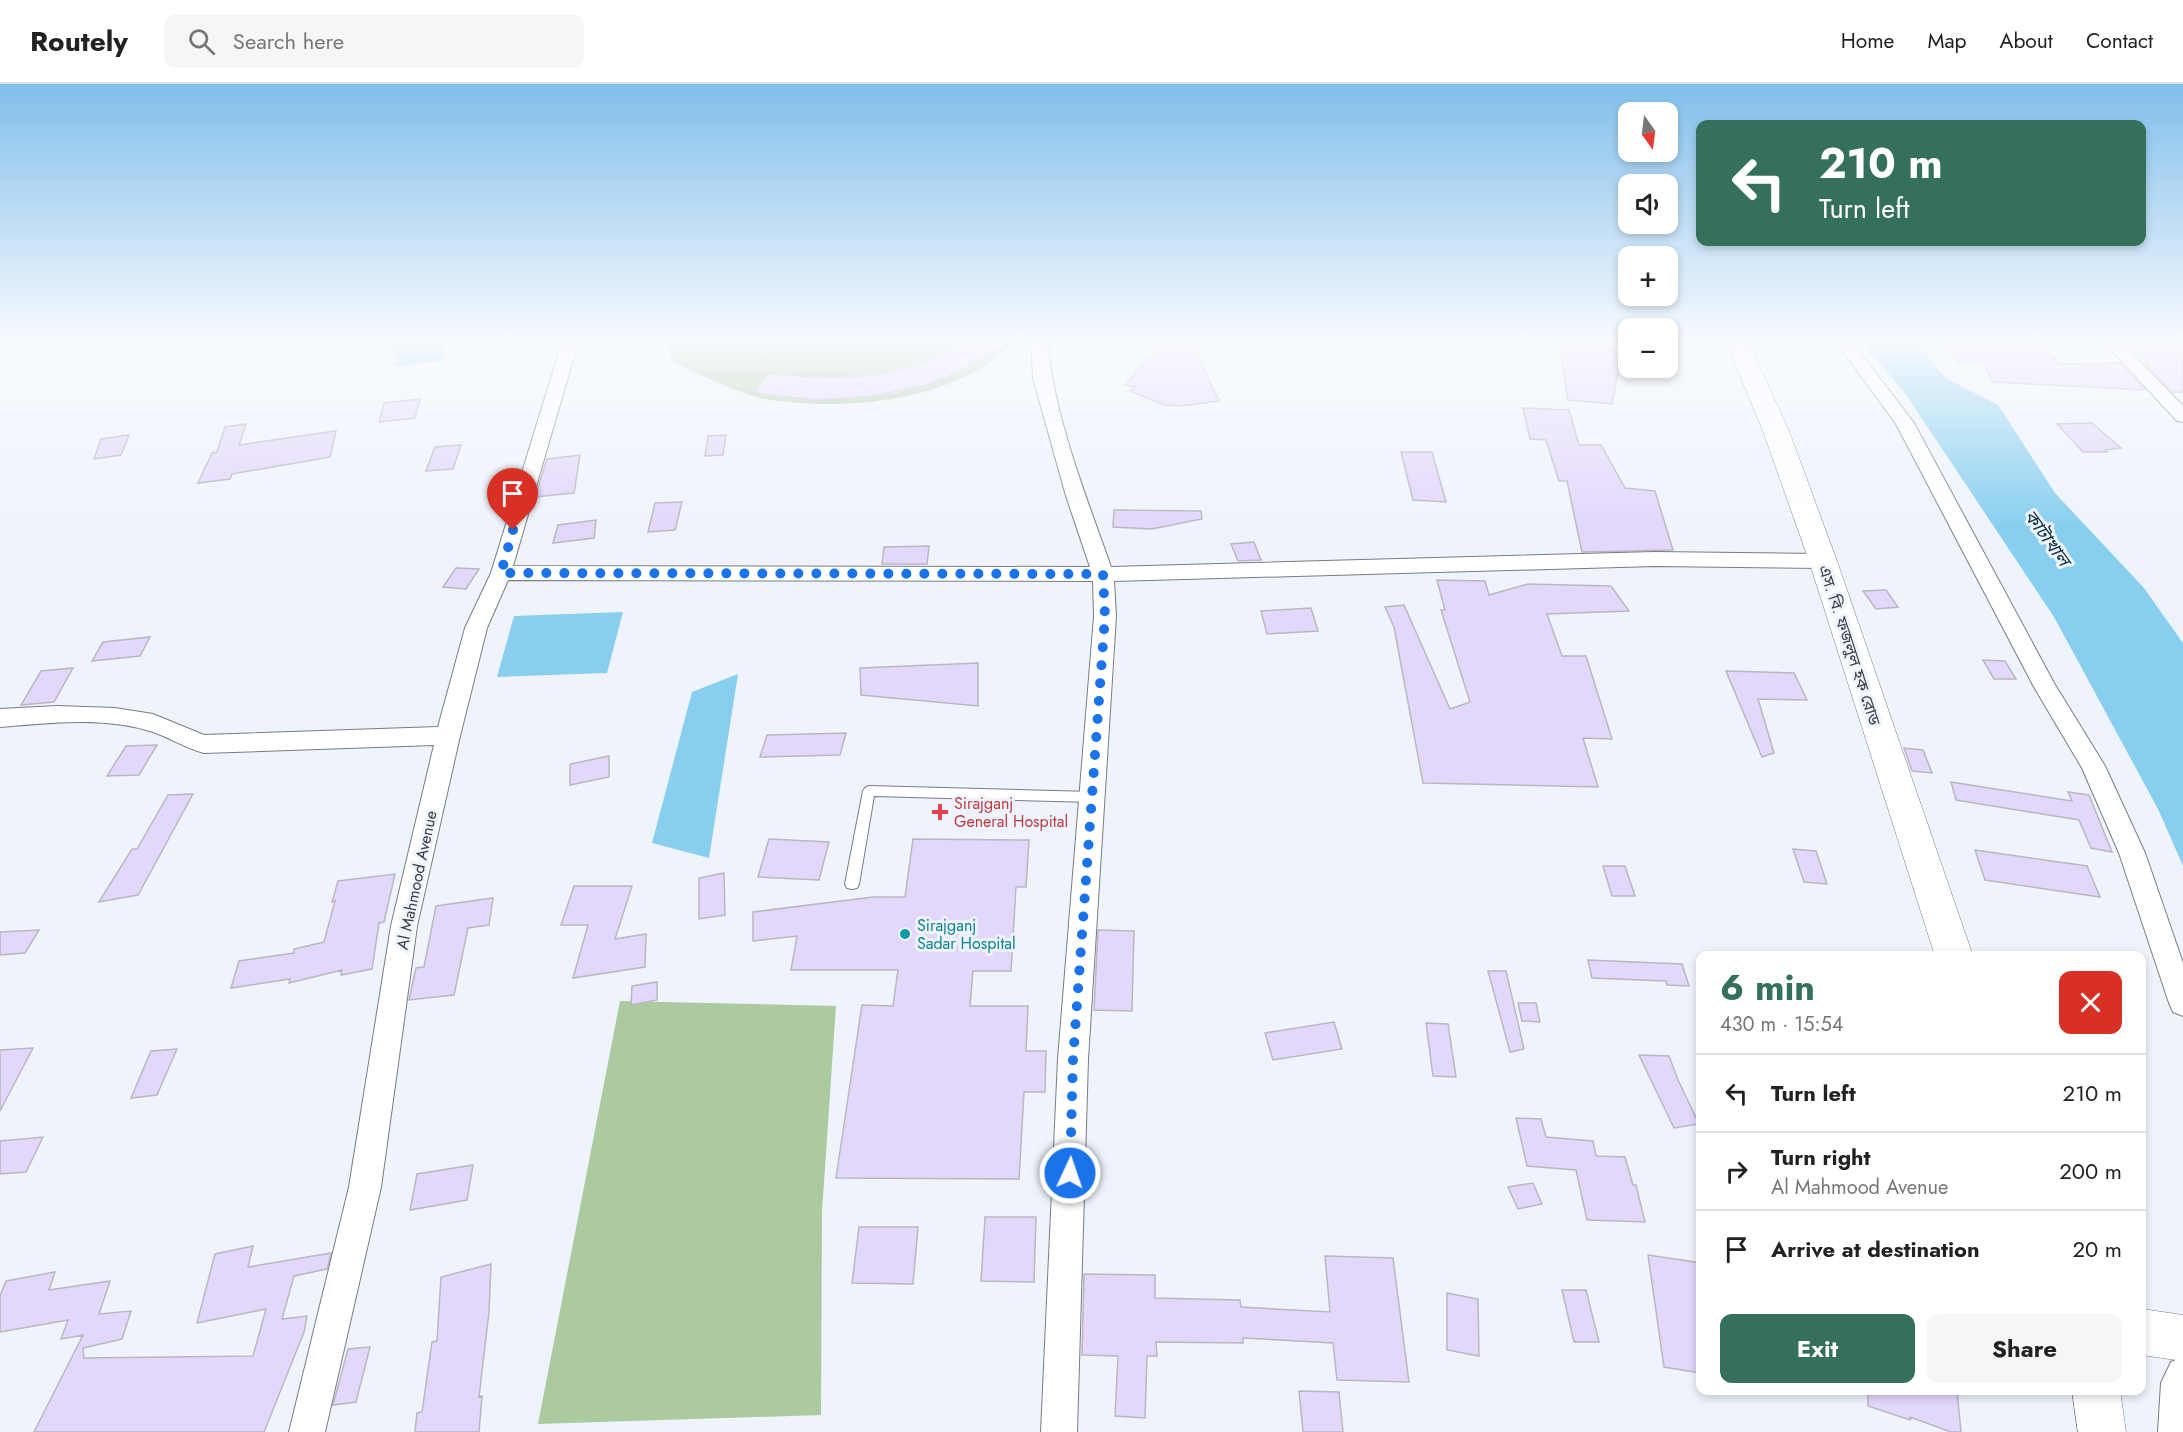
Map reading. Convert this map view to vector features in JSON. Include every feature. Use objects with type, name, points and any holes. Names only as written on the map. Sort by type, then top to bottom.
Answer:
[{"type":"main road","name":"এস. বি. ফজলুল হক রোড","points":[[1763,402],[1823,561],[1952,951]]},
{"type":"main road","points":[[2146,1333],[2183,1338]]},
{"type":"main road","points":[[2097,1395],[2102,1432]]},
{"type":"street","name":"Al Mahmood Avenue","points":[[307,1432],[365,1187],[404,926],[448,736],[476,628],[501,573],[552,402]]},
{"type":"street","points":[[1049,402],[1076,496],[1103,574],[1105,616],[1073,1059],[1059,1432]]},
{"type":"street","points":[[1889,402],[1905,423],[2045,687],[2092,766],[2132,853],[2183,1003]]},
{"type":"street","points":[[2169,402],[2183,417]]},
{"type":"street","points":[[501,573],[1103,574],[1655,559],[1823,561]]},
{"type":"street","points":[[0,718],[74,713],[150,722],[167,727],[181,737],[204,744],[448,736]]},
{"type":"street","points":[[2176,1432],[2178,1383],[2183,1374]]},
{"type":"lane","points":[[852,884],[869,791],[1092,797]]},
{"type":"green space","points":[[789,402],[871,402],[849,404]]},
{"type":"green space","points":[[620,1001],[836,1006],[822,1212],[821,1415],[538,1424]]},
{"type":"water","name":"কাটাখাল","points":[[1911,402],[1992,402],[1998,405],[2055,493],[2144,588],[2183,643],[2183,866],[2158,809],[2054,617]]},
{"type":"water","points":[[623,612],[607,673],[497,677],[514,616]]},
{"type":"water","points":[[738,674],[709,858],[652,843],[692,692]]},
{"type":"building","points":[[419,402],[415,418],[379,422],[384,403]]},
{"type":"building","points":[[1156,402],[1212,402],[1182,406],[1164,405]]},
{"type":"building","points":[[1589,402],[1612,402],[1612,404]]},
{"type":"building","points":[[1523,408],[1569,410],[1579,445],[1601,445],[1625,488],[1655,491],[1673,550],[1582,552],[1567,481],[1559,481],[1546,440],[1530,439]]},
{"type":"building","points":[[2092,423],[2121,448],[2105,450],[2107,452],[2083,452],[2057,424]]},
{"type":"building","points":[[246,424],[239,445],[336,431],[330,457],[232,474],[230,479],[198,483],[212,453],[217,452],[225,427]]},
{"type":"building","points":[[129,435],[121,455],[94,459],[101,439]]},
{"type":"building","points":[[726,435],[723,455],[705,456],[708,436]]},
{"type":"building","points":[[461,445],[453,469],[426,471],[435,447]]},
{"type":"building","points":[[1401,452],[1432,452],[1446,502],[1413,500]]},
{"type":"building","points":[[580,455],[574,493],[535,497],[547,459]]},
{"type":"building","points":[[682,502],[675,530],[648,532],[655,503]]},
{"type":"building","points":[[1114,510],[1201,511],[1202,519],[1152,529],[1113,527]]},
{"type":"building","points":[[596,520],[594,538],[553,543],[558,525]]},
{"type":"building","points":[[1254,542],[1261,560],[1238,561],[1231,544]]},
{"type":"building","points":[[929,546],[927,564],[882,564],[884,547]]},
{"type":"building","points":[[456,568],[479,569],[466,589],[443,587]]},
{"type":"building","points":[[1437,580],[1485,581],[1489,595],[1528,584],[1611,586],[1629,611],[1547,614],[1562,656],[1586,656],[1612,739],[1583,738],[1598,787],[1423,783],[1394,627],[1385,607],[1404,605],[1450,709],[1470,702],[1441,610],[1445,610]]},
{"type":"building","points":[[1886,590],[1898,607],[1876,609],[1863,591]]},
{"type":"building","points":[[1311,608],[1318,631],[1267,634],[1261,611]]},
{"type":"building","points":[[150,637],[140,656],[92,661],[103,642]]},
{"type":"building","points":[[1983,660],[2005,661],[2016,679],[1994,679]]},
{"type":"building","points":[[978,663],[978,706],[861,695],[860,668]]},
{"type":"building","points":[[73,668],[54,702],[21,705],[41,671]]},
{"type":"building","points":[[1726,671],[1794,673],[1807,700],[1758,699],[1774,753],[1762,757]]},
{"type":"building","points":[[846,733],[840,755],[760,757],[767,735]]},
{"type":"building","points":[[157,745],[139,775],[107,776],[126,746]]},
{"type":"building","points":[[1904,748],[1923,750],[1932,773],[1912,771]]},
{"type":"building","points":[[609,756],[609,777],[570,785],[570,764]]},
{"type":"building","points":[[1951,782],[2072,801],[2068,792],[2089,795],[2112,852],[2091,848],[2079,820],[1956,800]]},
{"type":"building","points":[[193,794],[138,895],[99,902],[132,849],[137,849],[168,795]]},
{"type":"building","points":[[769,839],[829,842],[819,880],[758,877]]},
{"type":"building","points":[[913,839],[1029,840],[1026,887],[1016,887],[1011,971],[973,971],[970,1006],[1028,1006],[1026,1051],[1046,1051],[1045,1092],[1024,1092],[1019,1179],[836,1178],[862,1005],[893,1006],[898,970],[791,970],[797,936],[753,941],[753,912],[873,897],[905,897]]},
{"type":"building","points":[[1793,849],[1816,851],[1827,884],[1804,882]]},
{"type":"building","points":[[1975,850],[2087,866],[2100,897],[1985,880]]},
{"type":"building","points":[[1603,866],[1625,866],[1635,896],[1612,896]]},
{"type":"building","points":[[724,873],[725,915],[699,919],[699,878]]},
{"type":"building","points":[[395,874],[384,922],[379,923],[372,969],[341,975],[342,970],[289,983],[290,979],[231,988],[239,961],[294,953],[294,949],[324,942],[338,881]]},
{"type":"building","points":[[574,886],[632,886],[615,939],[646,934],[645,967],[573,978],[588,925],[561,925]]},
{"type":"building","points":[[493,898],[489,925],[468,928],[454,995],[409,1000],[416,968],[424,967],[436,906]]},
{"type":"building","points":[[39,930],[25,953],[0,955],[0,932]]},
{"type":"building","points":[[1098,930],[1134,931],[1132,1011],[1094,1010]]},
{"type":"building","points":[[1588,960],[1682,964],[1689,986],[1667,985],[1666,981],[1592,978]]},
{"type":"building","points":[[1488,971],[1506,971],[1524,1049],[1510,1052]]},
{"type":"building","points":[[657,982],[657,1000],[631,1005],[632,986]]},
{"type":"building","points":[[1518,1003],[1536,1003],[1540,1022],[1522,1021]]},
{"type":"building","points":[[1334,1022],[1342,1049],[1273,1060],[1265,1033]]},
{"type":"building","points":[[1426,1023],[1448,1024],[1456,1077],[1433,1076]]},
{"type":"building","points":[[33,1048],[0,1111],[0,1050]]},
{"type":"building","points":[[177,1049],[157,1095],[131,1098],[151,1051]]},
{"type":"building","points":[[1639,1055],[1669,1056],[1696,1118],[1696,1124],[1674,1128]]},
{"type":"building","points":[[1516,1118],[1541,1119],[1546,1137],[1593,1141],[1596,1156],[1625,1157],[1633,1185],[1636,1185],[1645,1222],[1587,1220],[1576,1170],[1527,1166]]},
{"type":"building","points":[[43,1137],[26,1172],[0,1174],[0,1141]]},
{"type":"building","points":[[473,1165],[467,1200],[410,1210],[417,1174]]},
{"type":"building","points":[[1533,1183],[1542,1204],[1518,1209],[1508,1187]]},
{"type":"building","points":[[985,1217],[1036,1217],[1034,1282],[981,1281]]},
{"type":"building","points":[[859,1227],[918,1227],[913,1284],[852,1283]]},
{"type":"building","points":[[253,1246],[248,1267],[331,1253],[327,1269],[294,1276],[282,1319],[307,1316],[304,1332],[264,1432],[34,1432],[83,1335],[61,1339],[68,1320],[0,1332],[0,1296],[6,1281],[55,1272],[49,1290],[110,1281],[99,1314],[131,1311],[122,1339],[83,1348],[84,1358],[253,1356],[266,1309],[197,1323],[215,1254]]},
{"type":"building","points":[[1648,1255],[1696,1262],[1696,1372],[1664,1367]]},
{"type":"building","points":[[1325,1256],[1393,1258],[1409,1382],[1337,1380],[1333,1343],[1243,1338],[1243,1343],[1156,1342],[1157,1356],[1147,1356],[1145,1418],[1115,1416],[1118,1356],[1082,1355],[1084,1274],[1155,1275],[1155,1298],[1240,1300],[1241,1307],[1330,1312]]},
{"type":"building","points":[[491,1264],[489,1312],[479,1397],[482,1396],[479,1432],[415,1432],[417,1413],[422,1412],[432,1342],[437,1341],[441,1277]]},
{"type":"building","points":[[1562,1290],[1586,1290],[1599,1342],[1574,1342]]},
{"type":"building","points":[[1447,1293],[1478,1299],[1479,1356],[1447,1350]]},
{"type":"building","points":[[370,1347],[356,1402],[333,1405],[348,1349]]},
{"type":"building","points":[[1299,1391],[1339,1392],[1343,1432],[1303,1432]]},
{"type":"building","points":[[1868,1395],[1957,1395],[1961,1432],[1951,1432],[1910,1417],[1910,1420],[1868,1406]]},
{"type":"place","name":"Sirajganj General Hospital","points":[[940,812]]},
{"type":"place","name":"Sirajganj Sadar Hospital","points":[[905,934]]},
{"type":"route","points":[[513,530],[501,573],[1103,574],[1105,616],[1073,1059],[1070,1173]]}]
